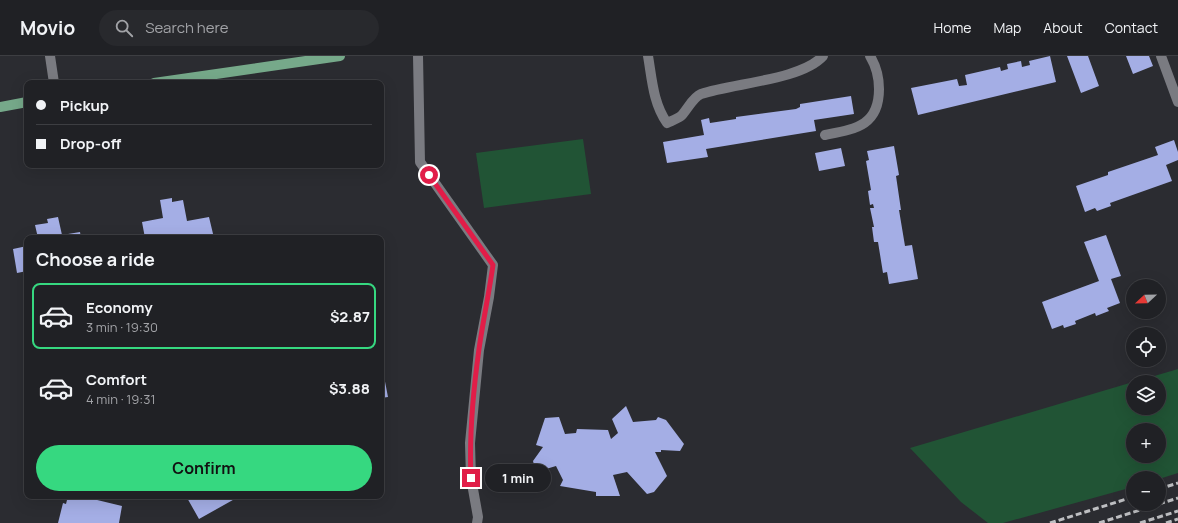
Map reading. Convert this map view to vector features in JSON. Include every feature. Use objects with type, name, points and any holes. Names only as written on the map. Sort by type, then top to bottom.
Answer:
[{"type":"main road","points":[[175,80],[340,56]]},
{"type":"main road","points":[[0,107],[24,103]]},
{"type":"street","points":[[50,56],[54,80]]},
{"type":"street","points":[[418,56],[420,162],[493,265],[489,297],[479,350],[470,443],[471,478],[478,517],[477,523]]},
{"type":"street","points":[[648,56],[655,98],[660,113],[667,123],[680,117],[699,94],[728,86],[785,76],[799,71],[823,56]]},
{"type":"street","points":[[824,135],[850,130],[865,123],[874,113],[879,95],[879,79],[874,62],[870,56]]},
{"type":"street","points":[[1161,56],[1178,102]]},
{"type":"green space","points":[[583,139],[591,194],[484,208],[476,153]]},
{"type":"green space","points":[[1178,369],[1178,473],[1166,477],[1166,471],[1126,471],[1126,489],[1003,523],[988,523],[961,502],[910,448],[1126,384],[1126,415],[1166,415],[1166,375],[1158,375]]},
{"type":"building","points":[[1050,56],[1056,82],[918,115],[911,88],[957,79],[959,86],[967,85],[965,75],[1000,67],[1001,71],[1008,69],[1007,64],[1021,61],[1022,67],[1030,65],[1029,61]]},
{"type":"building","points":[[1067,56],[1088,56],[1099,86],[1081,93]]},
{"type":"building","points":[[1126,56],[1149,56],[1153,66],[1133,74]]},
{"type":"building","points":[[851,96],[854,114],[814,120],[816,131],[706,149],[708,157],[667,163],[663,142],[704,135],[701,120],[709,118],[710,123],[736,119],[736,117],[796,109],[800,107],[800,104]]},
{"type":"building","points":[[1174,140],[1178,152],[1178,160],[1166,165],[1172,181],[1110,203],[1111,206],[1097,211],[1095,208],[1085,212],[1076,186],[1108,175],[1108,172],[1158,155],[1155,147]]},
{"type":"building","points":[[894,146],[899,175],[896,176],[901,210],[899,210],[905,246],[912,245],[918,279],[889,284],[887,272],[883,273],[878,242],[874,242],[872,227],[874,227],[870,208],[874,208],[873,204],[870,205],[868,191],[871,190],[866,161],[869,160],[867,151]]},
{"type":"building","points":[[841,148],[845,166],[819,171],[815,153]]},
{"type":"building","points":[[172,198],[172,202],[183,200],[187,221],[209,217],[213,235],[144,235],[142,222],[163,218],[160,200]]},
{"type":"building","points":[[58,217],[62,235],[37,235],[35,225],[48,223],[47,219]]},
{"type":"building","points":[[80,232],[80,235],[62,235]]},
{"type":"building","points":[[1106,235],[1121,276],[1111,279],[1120,303],[1107,308],[1109,311],[1096,316],[1095,313],[1075,321],[1076,324],[1064,328],[1063,325],[1052,329],[1042,302],[1099,281],[1084,242]]},
{"type":"building","points":[[24,247],[24,272],[17,273],[13,249]]},
{"type":"building","points":[[384,376],[388,397],[384,398]]},
{"type":"building","points":[[626,406],[633,422],[656,420],[658,417],[666,420],[684,444],[680,451],[661,450],[661,452],[655,452],[667,476],[654,492],[647,494],[627,472],[613,475],[620,496],[596,496],[596,492],[560,486],[563,480],[556,466],[536,472],[533,461],[543,447],[536,445],[545,418],[559,417],[565,434],[576,433],[577,429],[608,430],[611,439],[618,433],[612,419]]},
{"type":"building","points":[[67,499],[93,499],[122,506],[119,523],[58,523],[63,503],[66,504]]},
{"type":"building","points":[[188,499],[235,499],[199,519]]},
{"type":"railway","points":[[1166,487],[1178,483]]},
{"type":"railway","points":[[1166,502],[1178,498]]},
{"type":"railway","points":[[1050,523],[1126,499]]},
{"type":"railway","points":[[1099,523],[1137,511]]},
{"type":"railway","points":[[1140,523],[1178,511]]},
{"type":"railway","points":[[1166,523],[1178,519]]},
{"type":"route","points":[[429,175],[493,265],[489,297],[479,350],[470,443],[471,478]]}]
